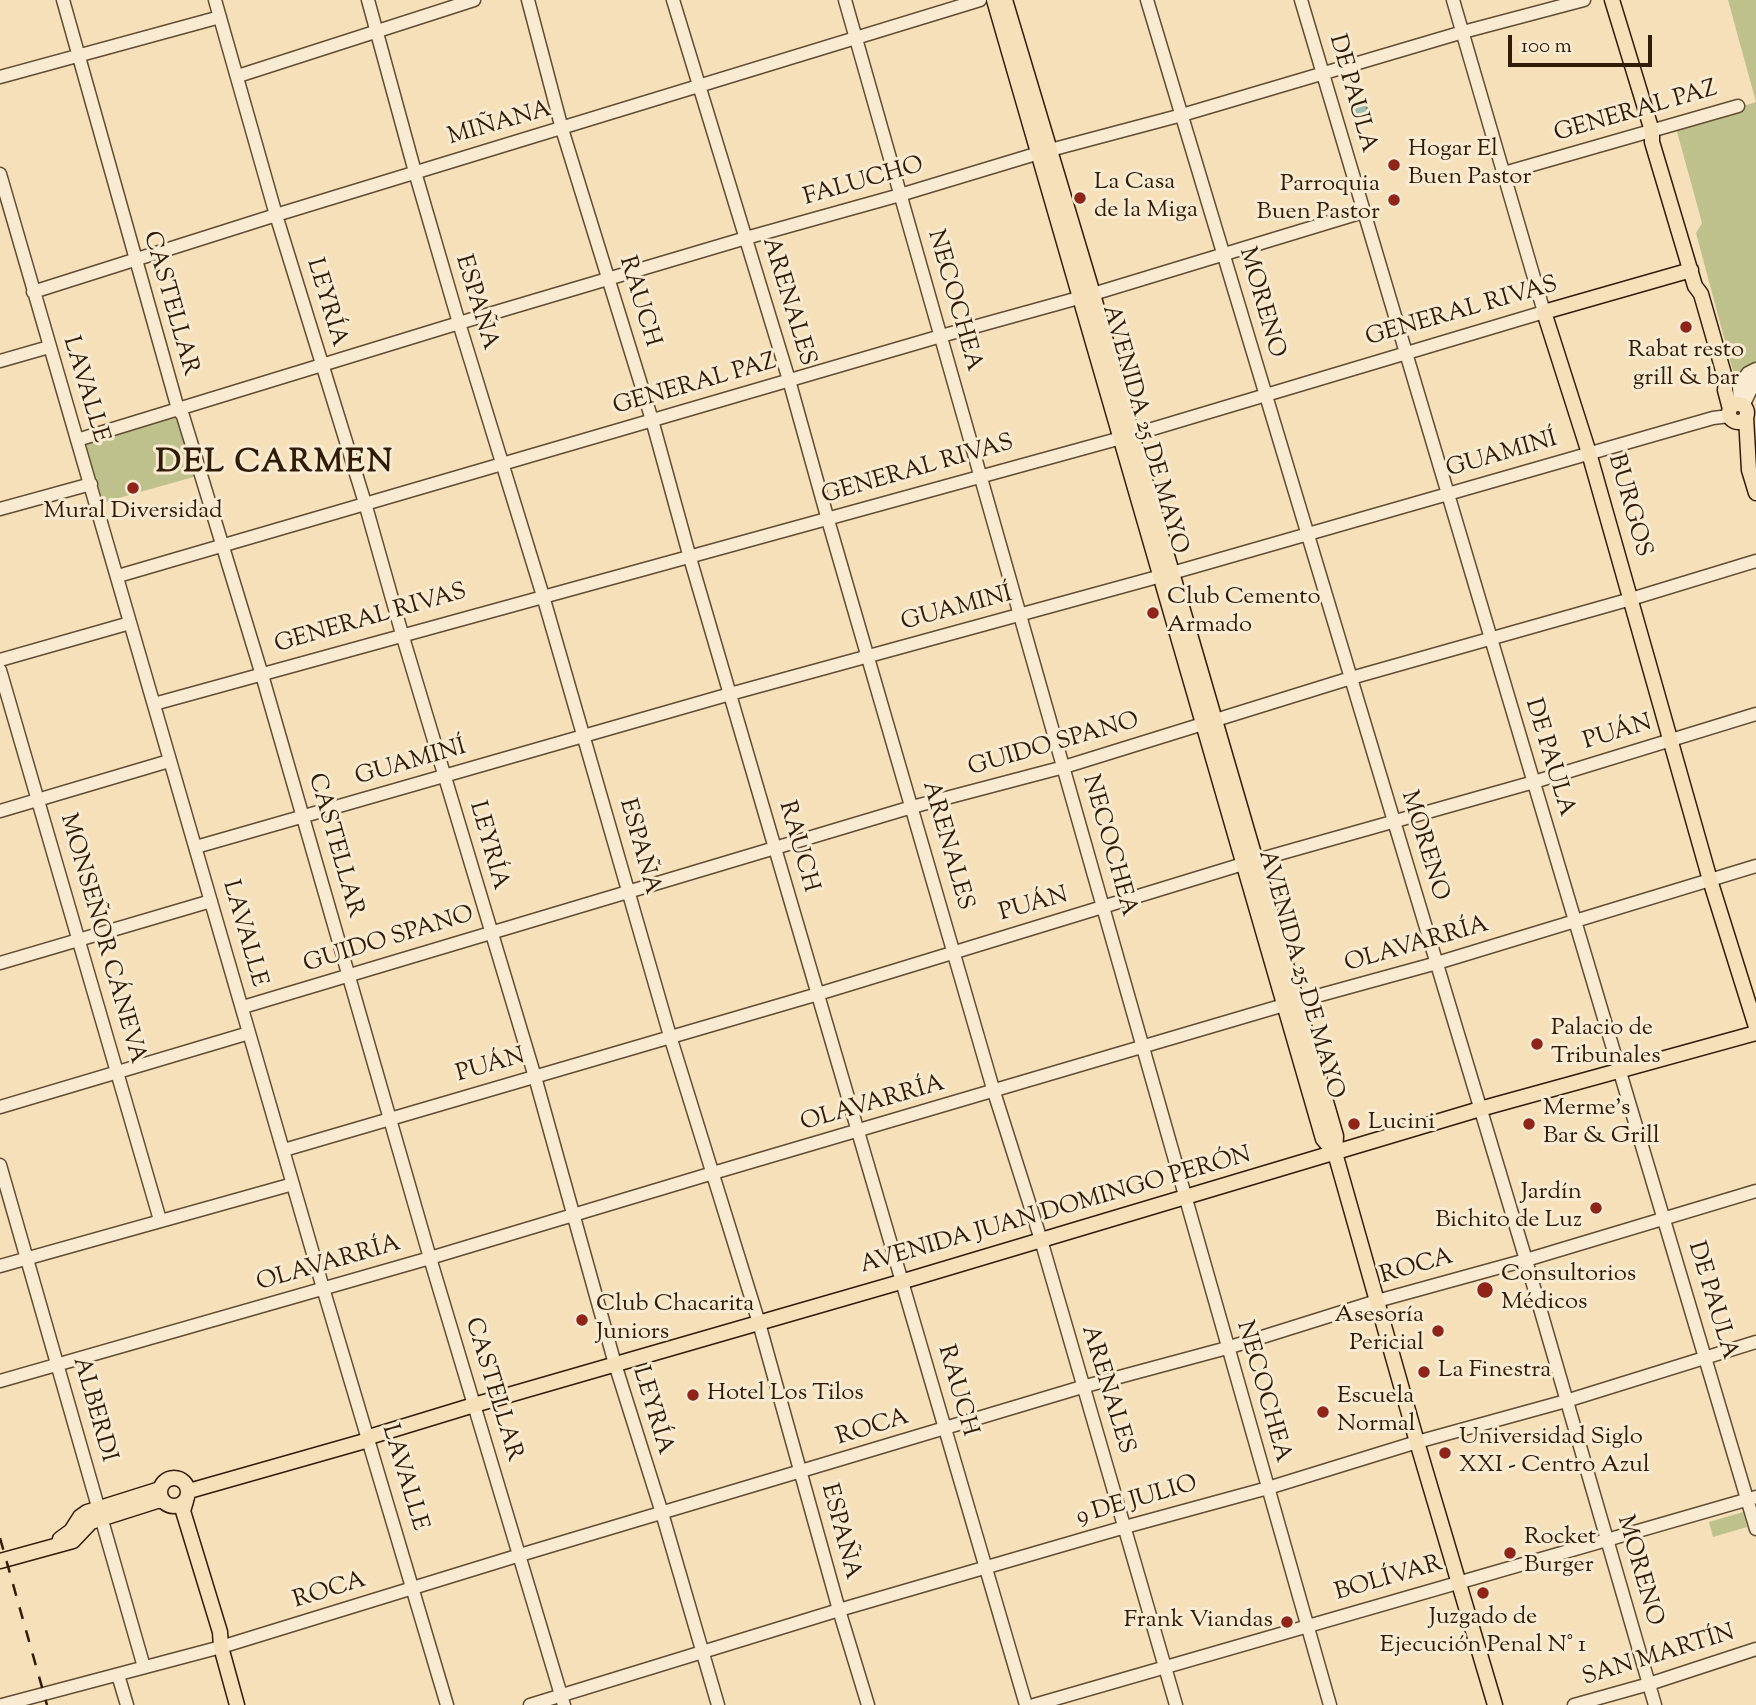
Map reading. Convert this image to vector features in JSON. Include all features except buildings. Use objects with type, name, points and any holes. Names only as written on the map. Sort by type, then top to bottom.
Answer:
[{"type":"main road","name":"AVENIDA 25 DE MAYO","points":[[994,0],[1087,295],[1290,1003],[1336,1136],[1335,1153],[1495,1705]]},
{"type":"main road","name":"AVENIDA 25 DE MAYO","points":[[1005,0],[1044,152]]},
{"type":"main road","points":[[1612,0],[1695,286],[1701,295]]},
{"type":"main road","points":[[1652,131],[1661,141],[1698,269],[1701,295],[1726,381],[1732,388],[1741,410],[1749,470],[1756,493]]},
{"type":"main road","name":"GENERAL RIVAS","points":[[1544,312],[1691,270]]},
{"type":"main road","name":"BURGOS","points":[[1544,312],[1589,453],[1710,880],[1756,1027]]},
{"type":"main road","name":"AVENIDA JUAN DOMINGO PERÓN","points":[[3,1560],[73,1541],[101,1512],[176,1495],[365,1441],[369,1437],[474,1405],[904,1281],[1480,1109],[1756,1033]]},
{"type":"main road","points":[[176,1495],[177,1513],[237,1705]]},
{"type":"street","name":"CASTELLAR","points":[[63,0],[178,409],[183,416],[262,675],[430,1258],[563,1700]]},
{"type":"street","name":"LEYRÍA","points":[[215,0],[276,215],[365,503],[535,1077],[615,1364],[718,1705]]},
{"type":"street","name":"ESPAÑA","points":[[368,0],[459,323],[543,596],[670,1035],[759,1323],[868,1705]]},
{"type":"street","points":[[237,76],[474,0]]},
{"type":"street","name":"RAUCH","points":[[528,0],[562,129],[652,420],[857,1132],[904,1281],[1026,1705]]},
{"type":"street","name":"ARENALES","points":[[673,0],[789,380],[994,1092],[1041,1240],[1177,1705]]},
{"type":"street","name":"NECOCHEA","points":[[845,0],[1330,1705]]},
{"type":"street","name":"MIÑANA","points":[[33,292],[415,172],[980,0]]},
{"type":"street","name":"MORENO","points":[[1147,0],[1526,1259],[1655,1705]]},
{"type":"street","name":"DE PAULA","points":[[1301,0],[1404,354],[1449,493],[1619,1070],[1752,1498],[1756,1529]]},
{"type":"street","name":"BURGOS","points":[[1453,0],[1544,312]]},
{"type":"street","name":"FALUCHO","points":[[77,440],[321,364],[746,238],[1584,0]]},
{"type":"street","points":[[0,77],[220,17]]},
{"type":"street","name":"GENERAL PAZ","points":[[1504,173],[1738,106]]},
{"type":"street","name":"LAVALLE","points":[[0,174],[4,207],[33,292],[118,576],[169,761],[447,1705]]},
{"type":"street","name":"GENERAL PAZ","points":[[118,576],[1224,255],[1363,212]]},
{"type":"street","name":"GENERAL RIVAS","points":[[153,704],[1126,437],[1544,312]]},
{"type":"street","points":[[0,360],[49,347]]},
{"type":"street","points":[[1741,410],[1739,387],[1748,373],[1756,369]]},
{"type":"street","points":[[1741,410],[1756,379]]},
{"type":"street","name":"GUAMINÍ","points":[[196,847],[1741,410]]},
{"type":"street","points":[[0,509],[90,484]]},
{"type":"street","name":"GUIDO SPANO","points":[[243,1007],[912,807],[1064,767],[1351,678],[1756,561]]},
{"type":"street","points":[[0,660],[130,623]]},
{"type":"street","name":"MONSEÑOR CÁNEVA","points":[[0,670],[160,1220]]},
{"type":"street","name":"PUÁN","points":[[284,1150],[670,1035],[818,994],[1249,862],[1534,782],[1756,713]]},
{"type":"street","points":[[0,811],[169,761]]},
{"type":"street","name":"OLAVARRÍA","points":[[0,1381],[430,1258],[1290,1003],[1437,963],[1756,866]]},
{"type":"street","points":[[0,962],[211,901]]},
{"type":"street","points":[[0,1107],[249,1032]]},
{"type":"street","name":"ALBERDI","points":[[0,1165],[144,1667]]},
{"type":"street","points":[[0,1266],[293,1184]]},
{"type":"street","name":"ROCA","points":[[2,1705],[221,1647],[1082,1387],[1227,1348],[1377,1301],[1756,1191]]},
{"type":"street","name":"9 DE JULIO","points":[[530,1705],[563,1700],[701,1651],[1566,1401],[1756,1342]]},
{"type":"street","name":"BOLÍVAR","points":[[1034,1705],[1752,1498]]},
{"type":"street","name":"SAN MARTÍN","points":[[1574,1705],[1756,1649]]},
{"type":"street","points":[[118,1675],[127,1705]]},
{"type":"green space","points":[[1728,0],[1756,0],[1756,102]]},
{"type":"green space","points":[[1756,102],[1756,390],[1734,375],[1696,233],[1702,223],[1676,128]]},
{"type":"green space","points":[[180,415],[197,476],[101,503],[84,442]]},
{"type":"green space","points":[[1743,1512],[1747,1527],[1713,1537],[1709,1522]]},
{"type":"shaded area","points":[[1365,101],[1370,121],[1359,125],[1353,105]]},
{"type":"railway","points":[[0,1538],[47,1705]]},
{"type":"place","name":"Hogar El Buen Pastor","points":[[1394,165]]},
{"type":"place","name":"La Casa de la Miga","points":[[1080,198]]},
{"type":"place","name":"Parroquia Buen Pastor","points":[[1394,200]]},
{"type":"place","name":"Rabat resto grill & bar","points":[[1686,327]]},
{"type":"place","name":"Mural Diversidad","points":[[133,488]]},
{"type":"place","name":"Club Cemento Armado","points":[[1153,613]]},
{"type":"place","name":"Palacio de Tribunales","points":[[1537,1044]]},
{"type":"place","name":"Lucini","points":[[1354,1124]]},
{"type":"place","name":"Merme's Bar & Grill","points":[[1529,1124]]},
{"type":"place","name":"Jardín Bichito de Luz","points":[[1596,1208]]},
{"type":"place","name":"Consultorios Médicos","points":[[1485,1290]]},
{"type":"place","name":"Club Chacarita Juniors","points":[[582,1320]]},
{"type":"place","name":"Asesoría Pericial","points":[[1438,1331]]},
{"type":"place","name":"La Finestra","points":[[1424,1372]]},
{"type":"place","name":"Hotel Los Tilos","points":[[693,1395]]},
{"type":"place","name":"Escuela Normal","points":[[1323,1412]]},
{"type":"place","name":"Universidad Siglo XXI - Centro Azul","points":[[1445,1453]]},
{"type":"place","name":"Rocket Burger","points":[[1510,1553]]},
{"type":"place","name":"Juzgado de Ejecución Penal N° 1","points":[[1483,1593]]},
{"type":"place","name":"Frank Viandas","points":[[1287,1622]]},
{"type":"district","name":"DEL CARMEN","points":[[275,466]]}]
